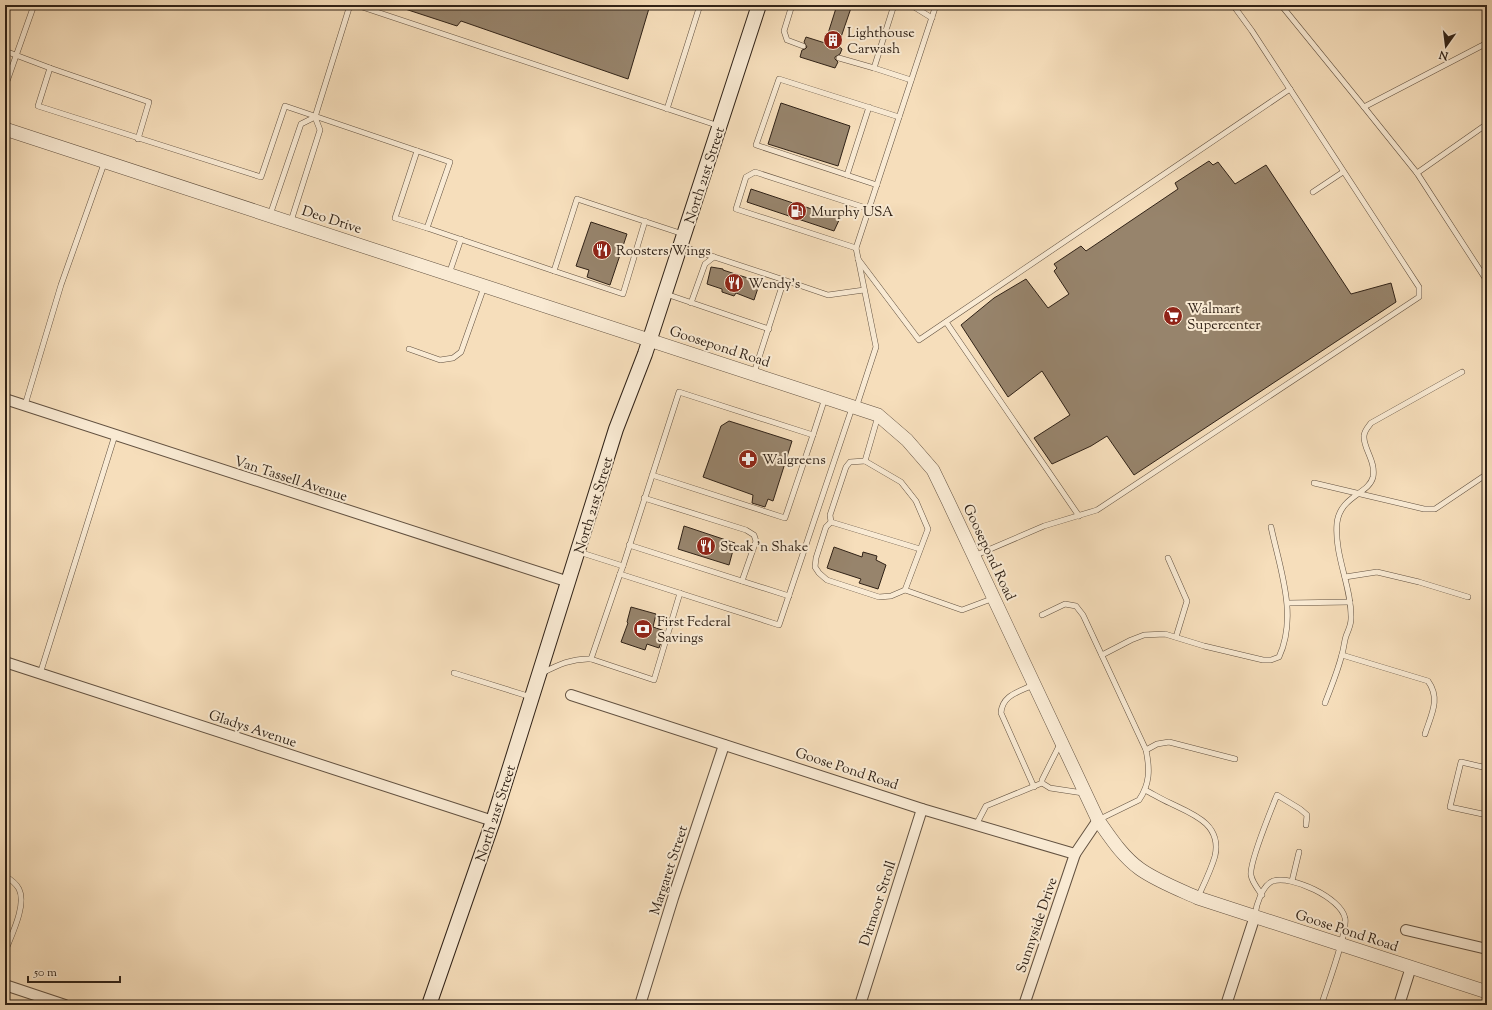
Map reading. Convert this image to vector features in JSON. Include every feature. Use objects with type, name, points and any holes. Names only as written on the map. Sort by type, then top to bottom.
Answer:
[{"type":"main road","name":"North 21st Street","points":[[429,1005],[493,821],[579,552],[616,429],[665,294],[759,5]]},
{"type":"street","name":"Deo Drive","points":[[5,128],[649,339]]},
{"type":"street","name":"Goosepond Road","points":[[649,339],[878,415],[907,440],[933,470],[1098,820],[1118,849],[1139,868],[1165,884],[1198,898]]},
{"type":"street","name":"Van Tassell Avenue","points":[[5,399],[569,582]]},
{"type":"street","name":"Gladys Avenue","points":[[5,662],[493,821]]},
{"type":"street","name":"Goose Pond Road","points":[[571,695],[922,809],[1075,854]]},
{"type":"street","name":"Margaret Street","points":[[640,1005],[673,898],[724,745]]},
{"type":"street","name":"Ditmoor Stroll","points":[[860,1005],[922,809]]},
{"type":"street","points":[[1075,854],[1098,820]]},
{"type":"street","name":"Sunnyside Drive","points":[[1024,1005],[1075,854]]},
{"type":"street","name":"Goose Pond Road","points":[[1198,898],[1487,992]]},
{"type":"street","points":[[1226,1005],[1255,916]]},
{"type":"street","points":[[1406,930],[1487,949]]},
{"type":"street","points":[[1399,1005],[1411,967]]},
{"type":"street","points":[[5,985],[65,1005]]},
{"type":"lane","points":[[5,87],[34,5]]},
{"type":"lane","points":[[291,222],[320,130],[315,117],[350,5]]},
{"type":"lane","points":[[356,5],[720,126]]},
{"type":"lane","points":[[667,109],[700,5]]},
{"type":"lane","points":[[792,5],[784,31],[785,36],[787,40],[803,46]]},
{"type":"lane","points":[[874,68],[894,5]]},
{"type":"lane","points":[[911,5],[932,18]]},
{"type":"lane","points":[[620,574],[780,625],[876,347],[856,248],[936,5]]},
{"type":"lane","points":[[974,556],[1044,526],[1098,510],[1418,297],[1419,287],[1252,31],[1233,5]]},
{"type":"lane","points":[[1280,5],[1417,173],[1487,281]]},
{"type":"lane","points":[[1364,107],[1487,43]]},
{"type":"lane","points":[[5,51],[149,102],[138,139]]},
{"type":"lane","points":[[839,58],[911,80]]},
{"type":"lane","points":[[50,68],[38,106],[261,177],[285,106],[450,162],[427,228]]},
{"type":"lane","points":[[877,185],[756,145],[779,78],[899,116]]},
{"type":"lane","points":[[858,260],[919,340],[1290,89]]},
{"type":"lane","points":[[847,175],[869,106]]},
{"type":"lane","points":[[270,215],[301,124],[315,117]]},
{"type":"lane","points":[[1417,173],[1487,124]]},
{"type":"lane","points":[[417,151],[395,218],[623,294],[645,221]]},
{"type":"lane","points":[[25,406],[60,285],[105,161]]},
{"type":"lane","points":[[856,248],[736,209],[746,178],[755,172],[869,209]]},
{"type":"lane","points":[[1314,192],[1343,172]]},
{"type":"lane","points":[[554,271],[577,199],[645,221],[714,257],[828,295],[864,290]]},
{"type":"lane","points":[[449,274],[461,239]]},
{"type":"lane","points":[[691,303],[705,264],[714,257]]},
{"type":"lane","points":[[753,374],[784,280]]},
{"type":"lane","points":[[410,349],[440,360],[453,358],[461,352],[485,286]]},
{"type":"lane","points":[[665,294],[769,329]]},
{"type":"lane","points":[[946,322],[1079,516]]},
{"type":"lane","points":[[1325,703],[1342,655],[1351,621],[1348,587],[1337,538],[1337,522],[1346,503],[1368,486],[1373,477],[1373,463],[1364,437],[1365,431],[1371,423],[1462,372]]},
{"type":"lane","points":[[590,659],[623,566],[679,392],[813,435]]},
{"type":"lane","points":[[652,475],[784,518],[825,398]]},
{"type":"lane","points":[[865,461],[878,415]]},
{"type":"lane","points":[[40,674],[115,435]]},
{"type":"lane","points":[[831,522],[830,515],[846,468],[850,462],[865,461],[901,482],[916,501],[928,529],[905,590]]},
{"type":"lane","points":[[1314,483],[1424,509],[1435,509],[1487,474]]},
{"type":"lane","points":[[644,498],[746,530],[754,535],[756,541],[742,581]]},
{"type":"lane","points":[[831,522],[920,549]]},
{"type":"lane","points":[[831,522],[826,527],[816,558],[816,567],[827,580],[879,597],[891,596],[905,590],[962,610],[994,598]]},
{"type":"lane","points":[[1102,655],[1144,635],[1165,634],[1204,646],[1263,660],[1271,660],[1279,657],[1284,647],[1287,631],[1288,603],[1271,527]]},
{"type":"lane","points":[[629,545],[789,596]]},
{"type":"lane","points":[[579,552],[623,566]]},
{"type":"lane","points":[[1168,558],[1187,601],[1176,637]]},
{"type":"lane","points":[[1345,578],[1377,572],[1419,582],[1468,597]]},
{"type":"lane","points":[[540,674],[565,662],[580,658],[590,659],[654,680],[680,593]]},
{"type":"lane","points":[[1288,603],[1350,602]]},
{"type":"lane","points":[[1042,615],[1064,604],[1076,606],[1083,615],[1146,750],[1150,773],[1145,790],[1139,800],[1098,820]]},
{"type":"lane","points":[[1487,628],[1487,634]]},
{"type":"lane","points":[[1342,655],[1428,681],[1433,688],[1435,698],[1425,734]]},
{"type":"lane","points":[[454,673],[532,697]]},
{"type":"lane","points":[[1034,685],[1006,699],[1001,707],[1001,713],[1034,787]]},
{"type":"lane","points":[[1042,783],[1042,780],[1061,742]]},
{"type":"lane","points":[[1146,750],[1157,744],[1169,742],[1235,759]]},
{"type":"lane","points":[[1487,768],[1462,762],[1450,808],[1487,815]]},
{"type":"lane","points":[[976,825],[986,806],[1042,783]]},
{"type":"lane","points":[[1042,783],[1050,788],[1085,793]]},
{"type":"lane","points":[[1145,790],[1198,816],[1212,831],[1216,842],[1215,856],[1198,898]]},
{"type":"lane","points":[[1262,895],[1251,876],[1251,870],[1277,795],[1294,805],[1307,816],[1306,825]]},
{"type":"lane","points":[[1292,881],[1300,852]]},
{"type":"lane","points":[[5,876],[19,888],[21,901],[18,918],[5,952]]},
{"type":"lane","points":[[1255,916],[1256,904],[1272,881],[1292,881],[1314,889],[1335,904],[1344,913],[1346,925],[1322,1004]]},
{"type":"building","points":[[399,5],[650,5],[628,79],[461,21],[457,26],[399,7]]},
{"type":"building","name":"Lighthouse Carwash","points":[[837,5],[852,5],[838,46],[842,49],[840,54],[835,57],[838,62],[835,68],[800,57],[802,50],[807,47],[804,42],[806,37],[825,43]]},
{"type":"building","points":[[781,103],[850,126],[838,166],[768,144]]},
{"type":"building","name":"Walmart Supercenter","points":[[1209,161],[1213,165],[1218,162],[1235,184],[1266,165],[1351,294],[1391,283],[1396,302],[1134,475],[1107,436],[1091,446],[1052,464],[1034,438],[1070,415],[1042,371],[1008,397],[961,325],[994,298],[1026,279],[1048,308],[1069,294],[1054,271],[1057,268],[1054,264],[1081,246],[1086,251],[1178,189],[1175,183]]},
{"type":"building","name":"Murphy USA","points":[[751,189],[840,218],[834,231],[747,202]]},
{"type":"building","name":"Roosters Wings","points":[[591,222],[627,234],[610,285],[587,277],[589,270],[576,266]]},
{"type":"building","name":"Wendy's","points":[[711,267],[723,269],[760,282],[754,300],[736,293],[734,296],[722,292],[722,289],[707,284]]},
{"type":"building","name":"Walgreens","points":[[729,421],[792,441],[773,501],[768,499],[765,507],[752,503],[753,495],[703,477],[721,426]]},
{"type":"building","name":"Steak 'n Shake","points":[[684,526],[735,543],[729,565],[678,549]]},
{"type":"building","points":[[834,547],[862,557],[863,552],[877,556],[876,560],[886,565],[878,589],[859,583],[861,579],[827,568]]},
{"type":"building","name":"First Federal Savings","points":[[631,607],[656,614],[653,627],[665,631],[659,648],[647,644],[645,650],[621,642],[628,623]]},
{"type":"place","name":"Lighthouse Carwash","points":[[833,40]]},
{"type":"place","name":"Murphy USA","points":[[797,211]]},
{"type":"place","name":"Roosters Wings","points":[[602,250]]},
{"type":"place","name":"Wendy's","points":[[734,283]]},
{"type":"place","name":"Walmart Supercenter","points":[[1173,316]]},
{"type":"place","name":"Walgreens","points":[[748,459]]},
{"type":"place","name":"Steak 'n Shake","points":[[706,546]]},
{"type":"place","name":"First Federal Savings","points":[[643,629]]}]
